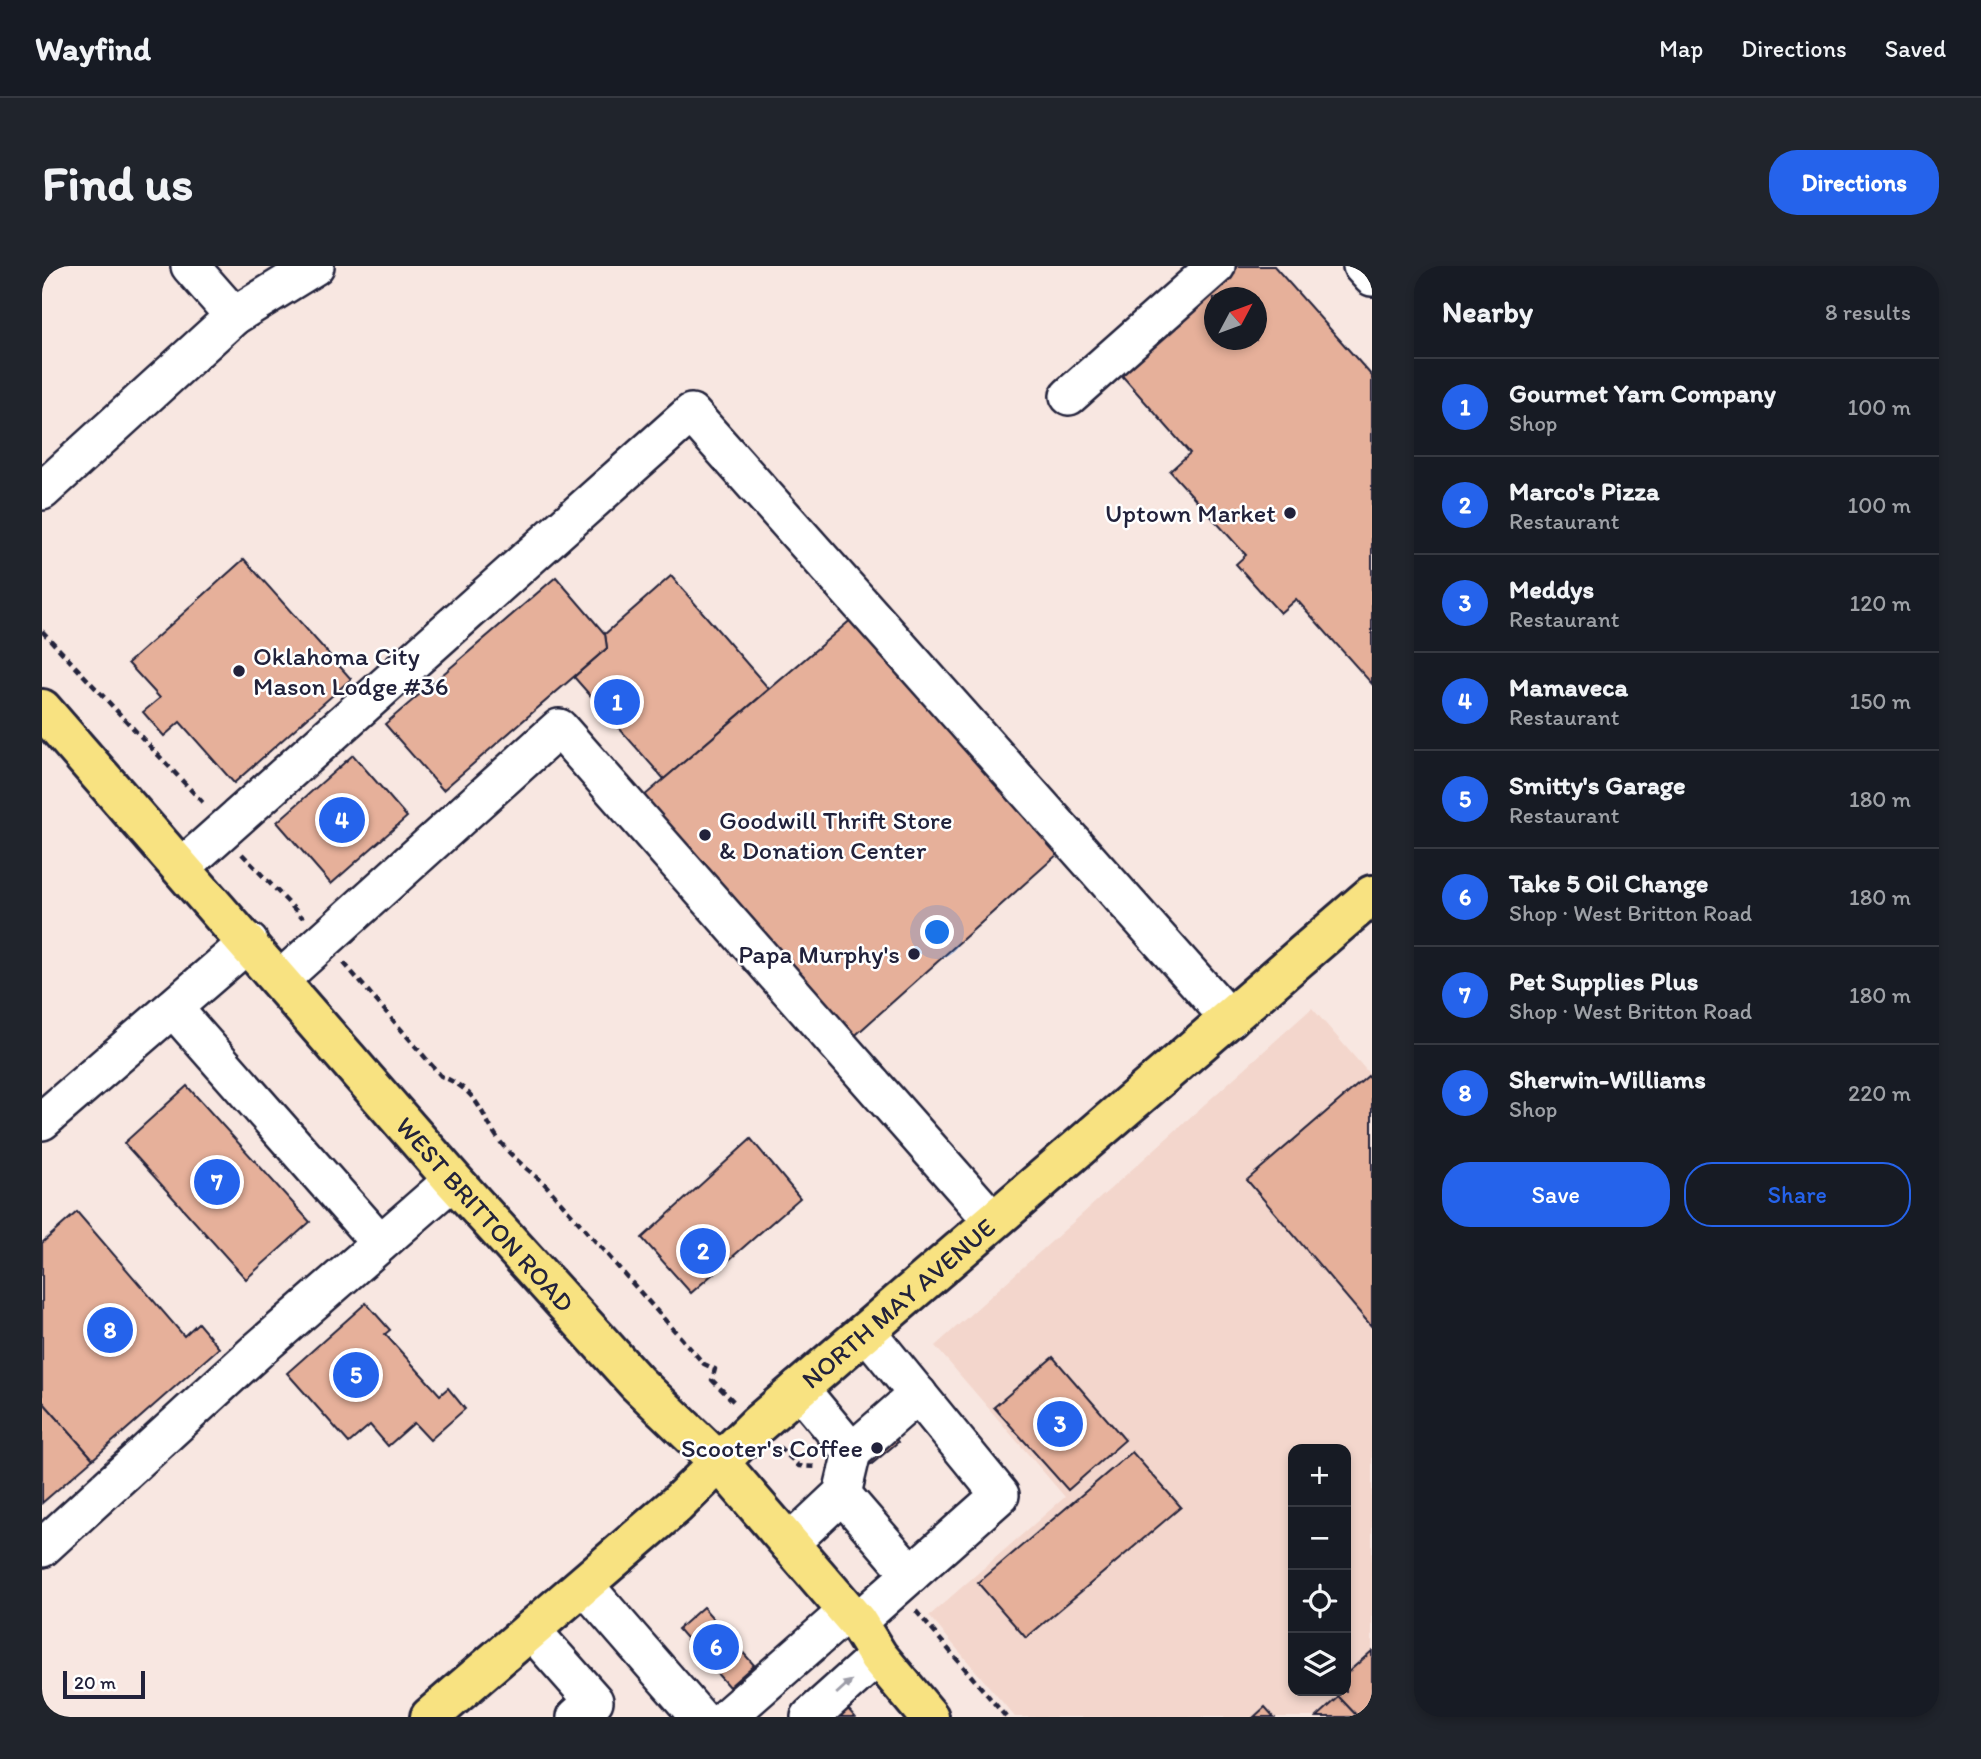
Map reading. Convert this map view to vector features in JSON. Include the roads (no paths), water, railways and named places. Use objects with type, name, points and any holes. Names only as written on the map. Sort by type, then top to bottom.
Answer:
[{"type":"main road","name":"WEST BRITTON ROAD","points":[[42,709],[453,1180],[637,1383],[719,1462],[853,1617],[878,1656],[929,1717]]},
{"type":"main road","name":"NORTH MAY AVENUE","points":[[430,1717],[585,1586],[799,1388],[1372,895]]},
{"type":"street","points":[[190,266],[234,316]]},
{"type":"street","points":[[42,491],[234,316],[315,266]]},
{"type":"street","points":[[1069,396],[1216,266]]},
{"type":"street","points":[[1362,266],[1372,277]]},
{"type":"street","points":[[182,867],[691,413],[1230,1019]]},
{"type":"street","points":[[281,980],[559,728],[993,1221]]},
{"type":"street","points":[[42,1121],[248,942]]},
{"type":"street","points":[[173,1008],[380,1243]]},
{"type":"street","points":[[42,1548],[453,1180]]},
{"type":"street","points":[[727,1717],[911,1574],[1000,1495],[866,1331]]},
{"type":"street","points":[[799,1388],[852,1452]]},
{"type":"street","points":[[789,1544],[842,1494],[852,1452],[918,1394]]},
{"type":"street","points":[[842,1494],[911,1574]]},
{"type":"street","points":[[585,1586],[699,1717]]},
{"type":"street","points":[[532,1631],[594,1701],[576,1717]]},
{"type":"street","points":[[810,1717],[878,1656]]},
{"type":"place","name":"Uptown Market","points":[[1290,513]]},
{"type":"place","name":"Oklahoma City Mason Lodge #36","points":[[239,671]]},
{"type":"place","name":"Gourmet Yarn Company","points":[[617,702]]},
{"type":"place","name":"Mamaveca","points":[[342,820]]},
{"type":"place","name":"Goodwill Thrift Store & Donation Center","points":[[705,835]]},
{"type":"place","name":"Papa Murphy's","points":[[914,954]]},
{"type":"place","name":"Pet Supplies Plus","points":[[217,1182]]},
{"type":"place","name":"Marco's Pizza","points":[[703,1251]]},
{"type":"place","name":"Sherwin-Williams","points":[[110,1330]]},
{"type":"place","name":"Smitty's Garage","points":[[356,1375]]},
{"type":"place","name":"Meddys","points":[[1060,1424]]},
{"type":"place","name":"Scooter's Coffee","points":[[877,1448]]},
{"type":"place","name":"Take 5 Oil Change","points":[[716,1647]]}]
